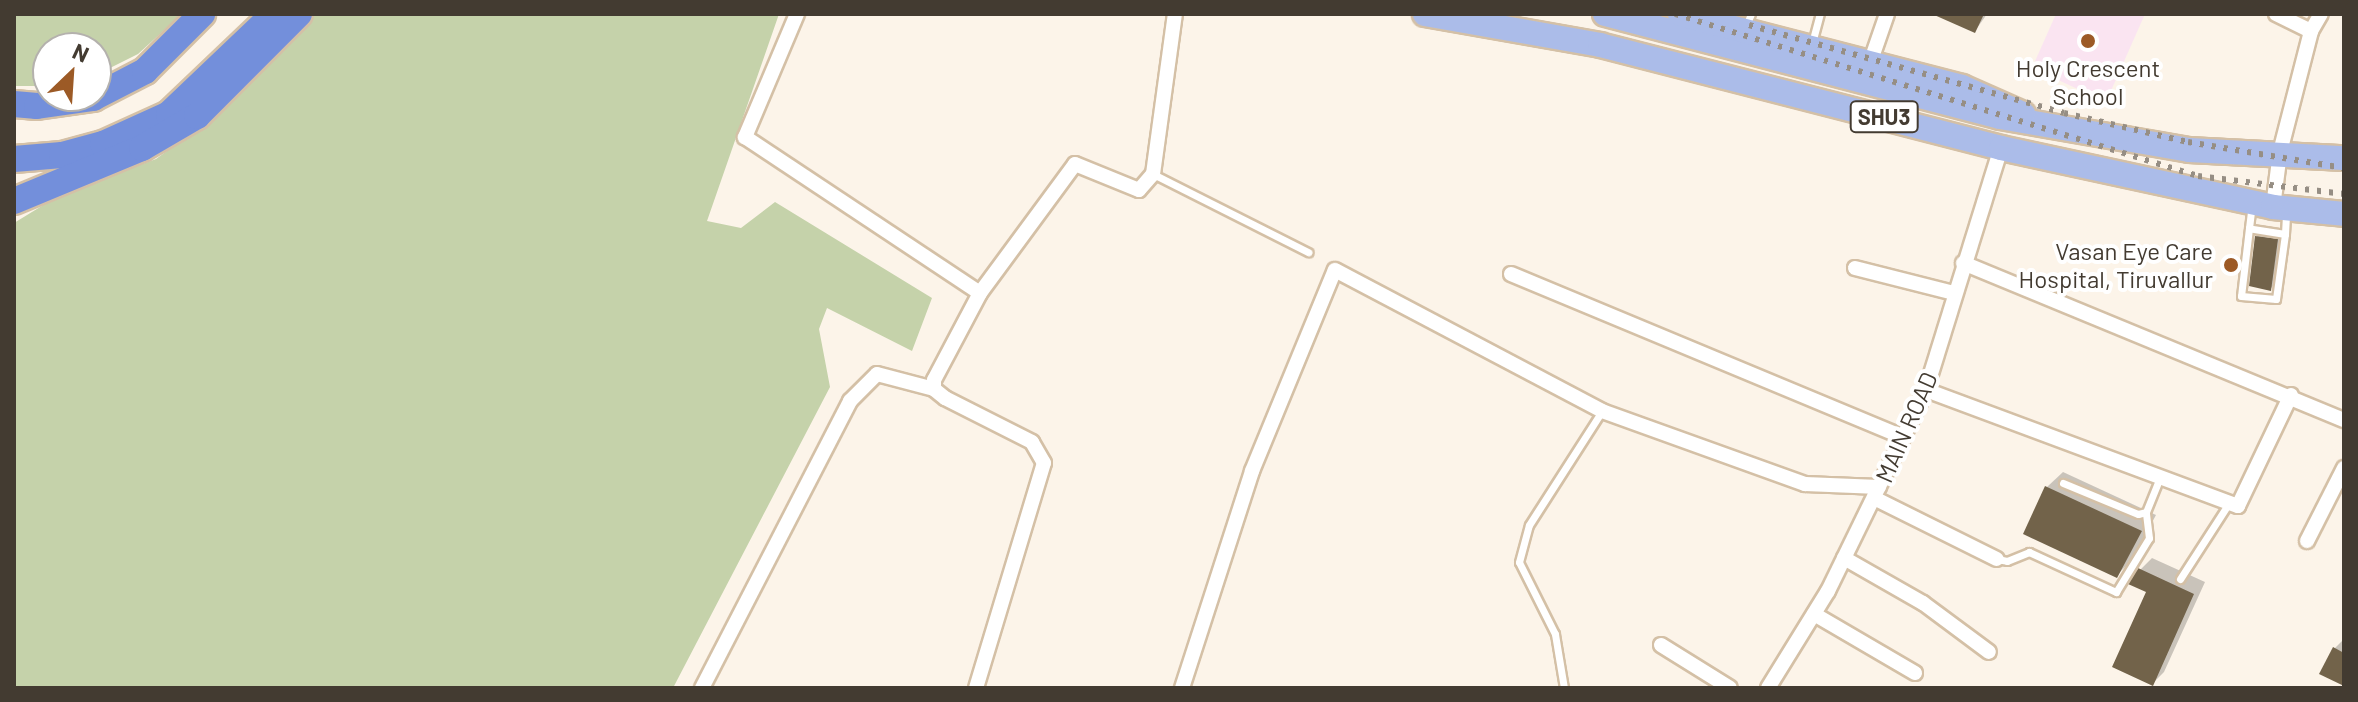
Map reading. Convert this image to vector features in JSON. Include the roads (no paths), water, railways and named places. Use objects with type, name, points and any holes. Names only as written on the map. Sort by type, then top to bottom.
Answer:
[{"type":"highway","points":[[14,104],[37,106],[93,98],[145,71],[202,14]]},
{"type":"highway","points":[[14,159],[62,155],[103,144],[169,114],[274,14]]},
{"type":"highway","points":[[14,201],[142,148],[197,116],[299,14]]},
{"type":"main road","name":"SHU3","points":[[1425,14],[1600,45],[2001,148],[2271,207],[2344,214]]},
{"type":"main road","name":"SHU3","points":[[1605,14],[1988,115],[2189,150],[2280,152],[2344,158]]},
{"type":"main road","points":[[1680,14],[1748,22],[1869,66],[1962,87],[2003,102],[2035,122]]},
{"type":"street","points":[[797,14],[745,137],[980,293]]},
{"type":"street","points":[[934,389],[980,293],[1075,164],[1139,190],[1153,174],[1175,14]]},
{"type":"street","points":[[1869,66],[1887,14]]},
{"type":"street","points":[[2276,14],[2311,31]]},
{"type":"street","points":[[2271,207],[2280,152],[2311,31],[2321,14]]},
{"type":"street","name":"MAIN ROAD","points":[[1768,688],[1844,558],[1926,390],[2001,148]]},
{"type":"street","points":[[1963,263],[2291,395],[2344,420]]},
{"type":"street","points":[[1855,268],[1954,293]]},
{"type":"street","points":[[1182,688],[1243,497],[1335,270],[1602,411],[1805,484],[1877,492],[1997,559]]},
{"type":"street","points":[[1511,274],[1903,437]]},
{"type":"street","points":[[702,688],[850,401],[877,374],[934,389],[1032,442],[1044,463],[976,688]]},
{"type":"street","points":[[1926,390],[2227,506],[2238,506],[2291,395]]},
{"type":"street","points":[[2307,541],[2344,468]]},
{"type":"street","points":[[1844,558],[1923,603],[1989,652]]},
{"type":"street","points":[[1814,614],[1915,673]]},
{"type":"street","points":[[1661,645],[1730,688]]},
{"type":"lane","points":[[1811,47],[1820,14]]},
{"type":"lane","points":[[1153,174],[1308,252]]},
{"type":"lane","points":[[2271,207],[2285,234],[2273,302],[2239,294],[2249,228],[2271,207]]},
{"type":"lane","points":[[2249,228],[2285,234]]},
{"type":"lane","points":[[1564,688],[1555,634],[1519,562],[1529,525],[1602,411]]},
{"type":"lane","points":[[1997,559],[2007,561],[2029,552],[2116,592],[2149,538],[2146,512],[2159,479]]},
{"type":"lane","points":[[2063,483],[2108,505],[2146,512]]},
{"type":"lane","points":[[2180,579],[2227,506]]},
{"type":"railway","points":[[1675,14],[2198,176],[2344,194]]},
{"type":"railway","points":[[1749,25],[2064,113],[2188,142],[2344,168]]},
{"type":"place","name":"Holy Crescent School","points":[[2088,41]]},
{"type":"place","name":"Vasan Eye Care Hospital, Tiruvallur","points":[[2231,265]]}]
